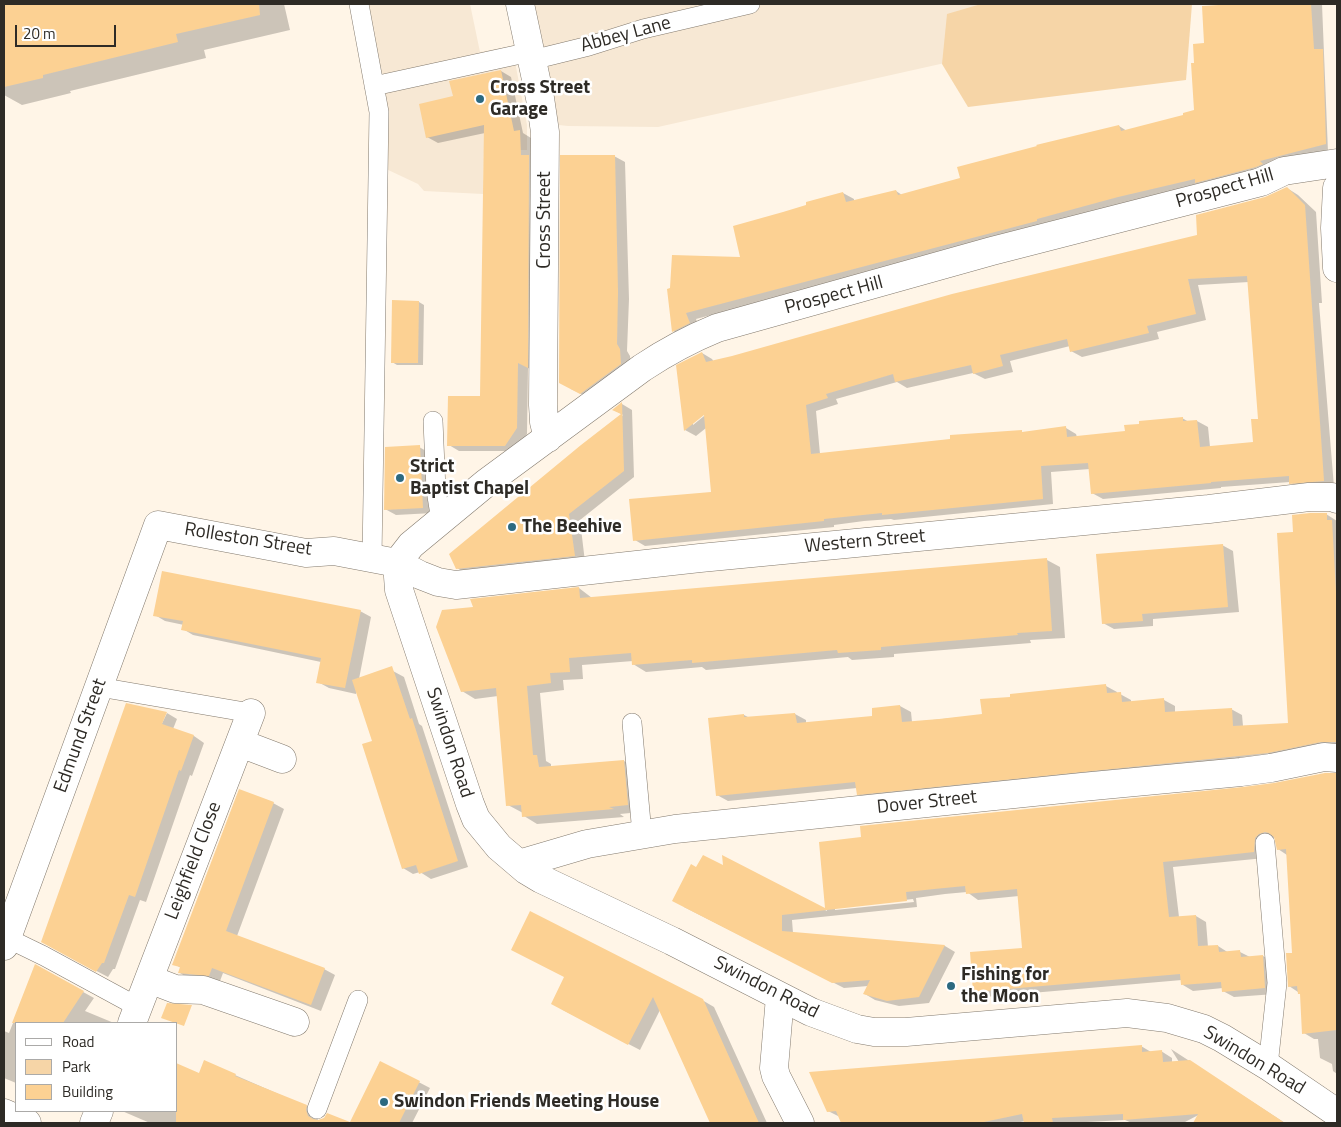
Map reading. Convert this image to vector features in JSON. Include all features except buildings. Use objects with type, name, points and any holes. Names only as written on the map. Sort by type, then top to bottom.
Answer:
[{"type":"street","name":"Cross Street","points":[[520,4],[540,98],[545,132],[543,405],[544,422],[548,438]]},
{"type":"street","name":"Prospect Hill","points":[[385,560],[411,545],[486,483],[649,363],[680,344],[717,328],[992,251],[1261,182],[1284,171],[1337,162]]},
{"type":"street","points":[[1337,188],[1335,228],[1337,268]]},
{"type":"street","name":"Western Street","points":[[385,560],[438,582],[471,585],[519,577],[690,559],[1209,509],[1309,497],[1332,497],[1337,499]]},
{"type":"street","name":"Rolleston Street","points":[[158,525],[306,553],[334,552],[385,560]]},
{"type":"street","name":"Edmund Street","points":[[5,942],[158,525]]},
{"type":"street","name":"Swindon Road","points":[[385,560],[399,590],[465,792],[476,819],[499,847],[519,864],[542,879],[680,945],[811,1012],[857,1029],[874,1032],[915,1031],[1127,1013],[1167,1018],[1204,1029],[1242,1049],[1337,1113]]},
{"type":"street","name":"Leighfield Close","points":[[135,1015],[251,713]]},
{"type":"street","points":[[240,743],[282,759]]},
{"type":"street","name":"Dover Street","points":[[519,864],[587,844],[675,829],[1241,772],[1324,757],[1337,758]]},
{"type":"street","points":[[149,979],[176,989],[203,990],[294,1022]]},
{"type":"street","points":[[780,997],[774,1068],[776,1076],[800,1123]]},
{"type":"street","points":[[4,1113],[27,1123]]},
{"type":"lane","points":[[359,4],[379,112],[385,560]]},
{"type":"lane","name":"Abbey Lane","points":[[374,86],[589,46],[643,29],[750,4]]},
{"type":"lane","points":[[434,421],[436,490],[441,520]]},
{"type":"lane","points":[[99,687],[251,713]]},
{"type":"lane","points":[[632,724],[642,834]]},
{"type":"lane","points":[[1265,843],[1277,984],[1268,1066]]},
{"type":"lane","points":[[5,942],[44,956],[135,1015]]},
{"type":"lane","points":[[317,1109],[358,1000]]},
{"type":"shaded area","points":[[363,4],[470,4],[480,52],[512,46],[527,125],[527,150],[484,150],[483,194],[424,191],[418,184],[384,168]]},
{"type":"shaded area","points":[[530,4],[1139,4],[1142,19],[658,127],[568,126],[559,125]]},
{"type":"green space","points":[[981,4],[1192,4],[1186,80],[968,107],[942,64],[947,14]]},
{"type":"place","name":"Cross Street Garage","points":[[480,99]]},
{"type":"place","name":"Strict Baptist Chapel","points":[[400,478]]},
{"type":"place","name":"The Beehive","points":[[512,527]]},
{"type":"place","name":"Fishing for the Moon","points":[[951,986]]},
{"type":"place","name":"Swindon Friends Meeting House","points":[[384,1102]]}]
